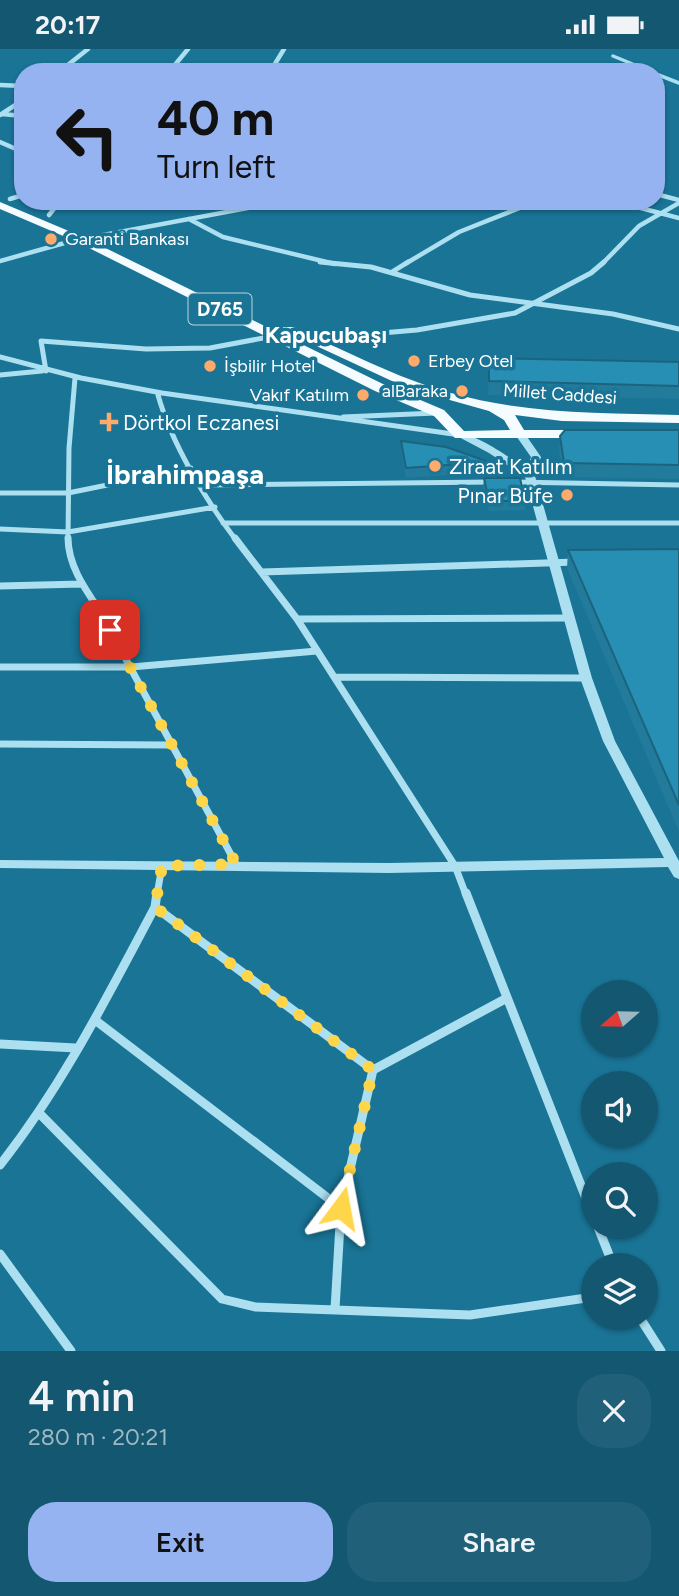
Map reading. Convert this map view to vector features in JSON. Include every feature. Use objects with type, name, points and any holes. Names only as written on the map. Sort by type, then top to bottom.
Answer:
[{"type":"main road","name":"D765","points":[[29,210],[79,239],[274,336],[380,388],[439,413]]},
{"type":"main road","name":"D765","points":[[37,210],[98,236],[309,339],[412,385],[445,397],[494,408]]},
{"type":"main road","name":"Millet Caddesi","points":[[439,413],[494,408],[562,417],[679,419]]},
{"type":"main road","points":[[494,408],[510,417],[519,433]]},
{"type":"main road","points":[[439,413],[460,435]]},
{"type":"main road","name":"Millet Caddesi","points":[[460,435],[603,434]]},
{"type":"street","points":[[70,63],[88,49]]},
{"type":"street","points":[[176,63],[188,49]]},
{"type":"street","points":[[309,339],[417,330],[515,313],[533,306],[591,273],[617,253],[639,226],[679,202]]},
{"type":"street","points":[[49,215],[53,210]]},
{"type":"street","points":[[98,236],[226,210]]},
{"type":"street","points":[[392,272],[459,232],[514,210]]},
{"type":"street","points":[[646,210],[679,218]]},
{"type":"street","points":[[189,219],[223,237],[323,263],[392,272],[470,295],[533,306],[613,314],[679,329]]},
{"type":"street","points":[[0,261],[79,239]]},
{"type":"street","points":[[46,371],[41,341],[171,349],[209,348],[274,336]]},
{"type":"street","points":[[0,357],[75,378],[158,395],[392,429],[460,435],[493,451],[531,479]]},
{"type":"street","points":[[0,375],[46,371]]},
{"type":"street","points":[[75,378],[68,493],[68,551],[82,584],[131,667],[170,745],[236,864]]},
{"type":"street","points":[[158,395],[165,421],[223,523],[297,619],[454,866],[581,1186]]},
{"type":"street","points":[[328,418],[439,413]]},
{"type":"street","points":[[0,864],[677,866],[609,741],[586,678],[531,479],[536,457],[519,433]]},
{"type":"street","points":[[0,493],[68,493],[191,468]]},
{"type":"street","points":[[203,485],[531,479],[679,485]]},
{"type":"street","points":[[0,529],[68,532],[215,507]]},
{"type":"street","points":[[223,523],[679,523]]},
{"type":"street","points":[[262,572],[582,562]]},
{"type":"street","points":[[0,586],[82,584]]},
{"type":"street","points":[[297,619],[569,618]]},
{"type":"street","points":[[0,667],[131,667],[317,650]]},
{"type":"street","points":[[335,677],[586,678]]},
{"type":"street","points":[[0,744],[170,745]]},
{"type":"street","points":[[0,1165],[40,1114],[76,1048],[95,1020],[155,907],[162,866]]},
{"type":"street","points":[[155,907],[373,1070]]},
{"type":"street","points":[[335,1309],[341,1208],[373,1070],[507,998]]},
{"type":"street","points":[[95,1020],[341,1208]]},
{"type":"street","points":[[0,1044],[76,1048]]},
{"type":"street","points":[[40,1114],[222,1299],[255,1307],[470,1315],[581,1299]]},
{"type":"street","points":[[0,1254],[5,1257],[71,1351]]},
{"type":"street","points":[[648,1330],[661,1351]]},
{"type":"lane","points":[[613,56],[630,63]]},
{"type":"building","points":[[489,358],[679,362],[679,386],[489,381]]},
{"type":"building","points":[[565,430],[679,430],[679,465],[564,463],[560,436]]},
{"type":"building","points":[[401,441],[446,447],[489,462],[406,468]]},
{"type":"building","points":[[484,478],[520,478],[525,501],[489,501]]},
{"type":"building","points":[[679,549],[679,805],[568,550]]},
{"type":"place","name":"Garanti Bankası","points":[[51,239]]},
{"type":"place","name":"Erbey Otel","points":[[414,361]]},
{"type":"place","name":"İşbilir Hotel","points":[[210,366]]},
{"type":"place","name":"alBaraka","points":[[462,391]]},
{"type":"place","name":"Vakıf Katılım","points":[[363,395]]},
{"type":"place","name":"Dörtkol Eczanesi","points":[[109,422]]},
{"type":"place","name":"Ziraat Katılım","points":[[435,466]]},
{"type":"place","name":"Pınar Büfe","points":[[567,495]]},
{"type":"district","name":"Kapucubaşı","points":[[326,335]]},
{"type":"district","name":"İbrahimpaşa","points":[[185,474]]},
{"type":"route","points":[[110,630],[236,864],[162,866],[155,907],[373,1070],[341,1208]]}]
